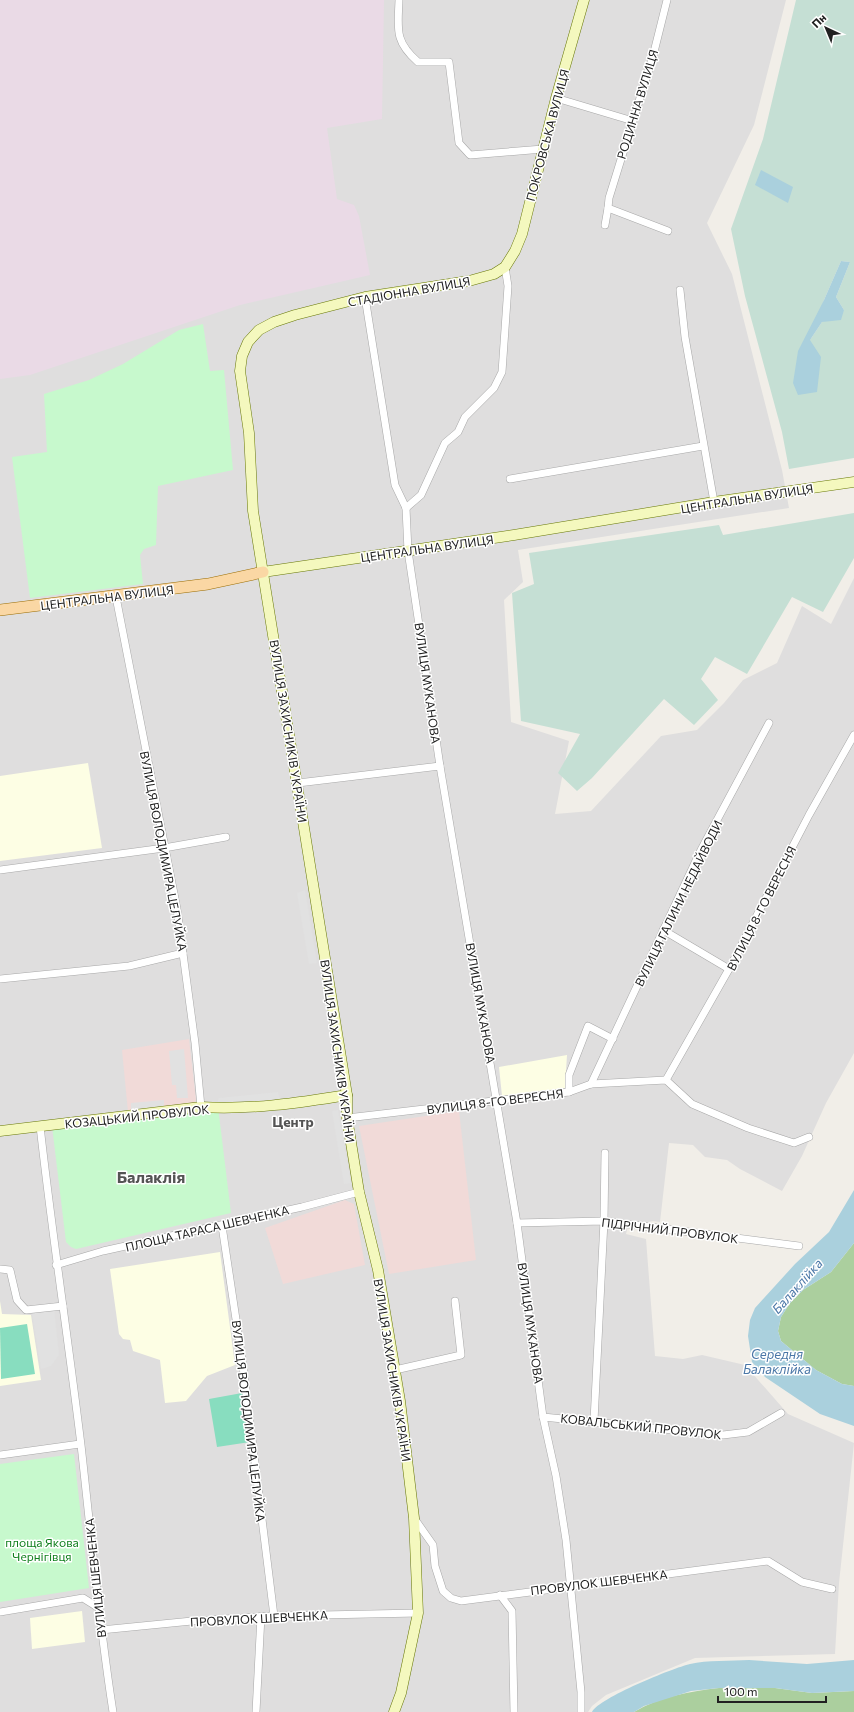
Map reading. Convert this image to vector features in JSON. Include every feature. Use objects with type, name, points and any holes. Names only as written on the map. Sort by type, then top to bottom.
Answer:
[{"type":"main road","name":"ЦЕНТРАЛЬНА ВУЛИЦЯ","points":[[0,610],[116,597],[208,584],[263,572]]},
{"type":"street","points":[[399,0],[398,34],[408,53],[418,62],[448,62],[459,142],[470,155],[543,149]]},
{"type":"street","name":"ПОКРОВСЬКА ВУЛИЦЯ","points":[[504,267],[516,250],[522,234],[556,98],[584,0]]},
{"type":"street","name":"РОДИННА ВУЛИЦЯ","points":[[605,225],[609,198],[653,56],[666,0]]},
{"type":"street","points":[[556,98],[633,121]]},
{"type":"street","points":[[608,208],[668,231]]},
{"type":"street","points":[[406,508],[421,495],[445,444],[458,432],[465,417],[494,388],[502,372],[508,286],[504,267]]},
{"type":"street","name":"СТАДІОННА ВУЛИЦЯ","points":[[248,342],[259,330],[274,322],[365,297],[469,280],[494,274],[504,267]]},
{"type":"street","points":[[680,290],[685,337],[714,502]]},
{"type":"street","name":"ВУЛИЦЯ МУКАНОВА","points":[[365,297],[395,485],[406,508],[408,551],[440,766],[517,1223],[543,1417],[556,1476],[566,1540],[581,1692],[581,1712]]},
{"type":"street","name":"ВУЛИЦЯ ЗАХИСНИКІВ УКРАЇНИ","points":[[248,342],[242,356],[240,371],[249,433],[254,511],[347,1095],[347,1118],[359,1192],[378,1270],[395,1370],[414,1518],[418,1613],[401,1693],[394,1712]]},
{"type":"street","points":[[510,479],[703,446]]},
{"type":"street","name":"ЦЕНТРАЛЬНА ВУЛИЦЯ","points":[[263,572],[408,551],[714,502],[854,482]]},
{"type":"street","name":"ВУЛИЦЯ ВОЛОДИМИРА ЦЕЛУЙКА","points":[[116,597],[177,909],[195,1043],[201,1107]]},
{"type":"street","name":"ВУЛИЦЯ ГАЛИНИ НЕДАЙВОДИ","points":[[591,1084],[701,850],[769,723]]},
{"type":"street","name":"ВУЛИЦЯ 8-ГО ВЕРЕСНЯ","points":[[347,1118],[569,1092],[591,1084],[666,1080],[729,969],[809,815],[854,735]]},
{"type":"street","points":[[298,784],[440,766]]},
{"type":"street","points":[[0,870],[164,848],[226,838]]},
{"type":"street","points":[[663,930],[729,969]]},
{"type":"street","points":[[0,980],[129,966],[183,953]]},
{"type":"street","points":[[569,1092],[569,1075],[588,1026],[613,1039]]},
{"type":"street","points":[[666,1080],[692,1104],[748,1128],[794,1143],[809,1137]]},
{"type":"street","name":"КОЗАЦЬКИЙ ПРОВУЛОК","points":[[0,1131],[201,1107],[220,1108],[293,1102],[347,1095]]},
{"type":"street","points":[[0,1455],[80,1444],[63,1306],[56,1265],[40,1126]]},
{"type":"street","points":[[594,1421],[604,1221],[605,1153]]},
{"type":"street","name":"ПЛОЩА ТАРАСА ШЕВЧЕНКА","points":[[56,1265],[103,1252],[222,1226],[359,1192]]},
{"type":"street","name":"ПІДРІЧНИЙ ПРОВУЛОК","points":[[517,1223],[604,1221],[799,1246]]},
{"type":"street","name":"ВУЛИЦЯ ВОЛОДИМИРА ЦЕЛУЙКА","points":[[222,1226],[243,1366],[274,1616]]},
{"type":"street","points":[[0,1269],[10,1270],[17,1300],[26,1310],[63,1306]]},
{"type":"street","points":[[395,1370],[461,1354],[455,1301]]},
{"type":"street","name":"КОВАЛЬСЬКИЙ ПРОВУЛОК","points":[[543,1417],[723,1435],[748,1432],[781,1413]]},
{"type":"street","name":"ВУЛИЦЯ ШЕВЧЕНКА","points":[[80,1444],[101,1630],[113,1712]]},
{"type":"street","name":"ПРОВУЛОК ШЕВЧЕНКА","points":[[414,1518],[433,1545],[435,1566],[443,1591],[451,1598],[461,1601],[768,1562],[802,1582],[832,1589]]},
{"type":"street","points":[[500,1595],[512,1611],[514,1712]]},
{"type":"street","points":[[0,1612],[84,1598],[99,1608]]},
{"type":"street","name":"ПРОВУЛОК ШЕВЧЕНКА","points":[[101,1630],[261,1616],[418,1613]]},
{"type":"street","points":[[256,1712],[261,1616]]},
{"type":"shaded area","points":[[0,0],[786,0],[754,125],[707,223],[732,274],[782,470],[789,508],[518,550],[523,582],[504,600],[511,722],[569,741],[555,814],[591,811],[661,736],[697,730],[724,703],[743,680],[777,663],[802,606],[831,624],[854,578],[854,1053],[826,1103],[802,1156],[782,1191],[740,1169],[727,1160],[705,1157],[693,1145],[669,1143],[660,1222],[653,1221],[628,1226],[626,1234],[646,1239],[655,1356],[683,1359],[702,1355],[745,1365],[788,1414],[854,1443],[839,1583],[835,1654],[695,1658],[606,1695],[592,1706],[588,1712],[0,1712]]},
{"type":"shaded area","points":[[0,0],[384,0],[382,119],[327,128],[337,199],[354,205],[359,216],[370,275],[240,305],[30,375],[0,379]]},
{"type":"shaded area","points":[[796,0],[854,0],[854,458],[789,469],[782,432],[745,296],[731,229],[763,139]],"holes":[[[841,261],[850,262],[836,297],[844,310],[822,322],[810,340],[824,300]]]},
{"type":"shaded area","points":[[854,513],[854,558],[823,612],[792,597],[747,674],[715,657],[701,679],[718,700],[694,725],[664,699],[592,778],[577,791],[558,773],[580,734],[521,721],[512,593],[534,584],[529,553],[719,525],[723,535]]},
{"type":"shaded area","points":[[88,763],[102,848],[0,861],[0,776]]},
{"type":"shaded area","points":[[305,890],[317,963],[309,964],[297,893]]},
{"type":"shaded area","points":[[189,1039],[196,1100],[193,1105],[128,1112],[122,1050]]},
{"type":"shaded area","points":[[184,1049],[188,1098],[177,1098],[176,1085],[172,1085],[169,1051]]},
{"type":"shaded area","points":[[567,1055],[565,1088],[502,1096],[499,1067]]},
{"type":"shaded area","points":[[278,1092],[279,1097],[283,1099],[216,1106],[219,1098]]},
{"type":"shaded area","points":[[164,1100],[164,1107],[131,1111],[131,1103]]},
{"type":"shaded area","points":[[338,1110],[351,1183],[344,1184],[332,1111]]},
{"type":"shaded area","points":[[459,1111],[476,1260],[389,1274],[359,1126]]},
{"type":"shaded area","points":[[345,1200],[354,1204],[365,1265],[283,1284],[265,1228]]},
{"type":"shaded area","points":[[220,1252],[235,1365],[207,1376],[186,1401],[165,1403],[160,1360],[133,1351],[130,1340],[123,1339],[119,1334],[110,1269]]},
{"type":"shaded area","points":[[0,1301],[2,1314],[31,1315],[41,1380],[0,1386]]},
{"type":"shaded area","points":[[54,1309],[59,1355],[51,1366],[41,1369],[32,1313]]},
{"type":"shaded area","points":[[82,1611],[85,1642],[32,1649],[30,1618]]},
{"type":"green space","points":[[203,324],[210,371],[224,370],[233,470],[158,486],[156,545],[144,549],[140,555],[143,584],[30,598],[12,457],[47,452],[44,394],[89,380],[123,364],[179,330]]},
{"type":"green space","points":[[218,1107],[231,1213],[76,1249],[71,1247],[66,1242],[52,1126]]},
{"type":"green space","points":[[854,1243],[854,1386],[842,1384],[816,1370],[781,1341],[778,1331],[781,1317],[790,1303],[803,1290],[831,1272]]},
{"type":"green space","points":[[27,1324],[35,1374],[1,1379],[0,1328]]},
{"type":"green space","points":[[242,1393],[250,1442],[217,1447],[209,1399]]},
{"type":"green space","name":"площа Якова Чернігівця","points":[[74,1454],[89,1588],[0,1602],[0,1464]]},
{"type":"green space","points":[[719,1688],[775,1688],[812,1693],[854,1691],[854,1712],[634,1712],[654,1702],[664,1699],[697,1691]]},
{"type":"water","points":[[761,170],[793,187],[788,203],[755,185]]},
{"type":"water","points":[[841,261],[850,262],[836,297],[844,310],[841,320],[822,322],[810,340],[821,357],[817,392],[798,395],[793,383],[798,351],[824,300]]},
{"type":"water","name":"Середня Балаклійка","points":[[854,1190],[854,1243],[831,1272],[803,1290],[790,1303],[781,1317],[778,1331],[781,1341],[816,1370],[842,1384],[854,1386],[854,1426],[820,1414],[765,1377],[752,1362],[748,1336],[750,1320],[755,1308],[795,1264],[829,1232]]},
{"type":"water","points":[[749,1660],[807,1664],[854,1660],[854,1691],[812,1693],[775,1688],[719,1688],[691,1691],[644,1706],[634,1712],[592,1712],[608,1699],[637,1684],[690,1664]]},
{"type":"district","name":"Центр","points":[[293,1121]]},
{"type":"district","name":"Балаклія","points":[[151,1176]]},
{"type":"water label","name":"Балаклійка","points":[[797,1286]]}]
